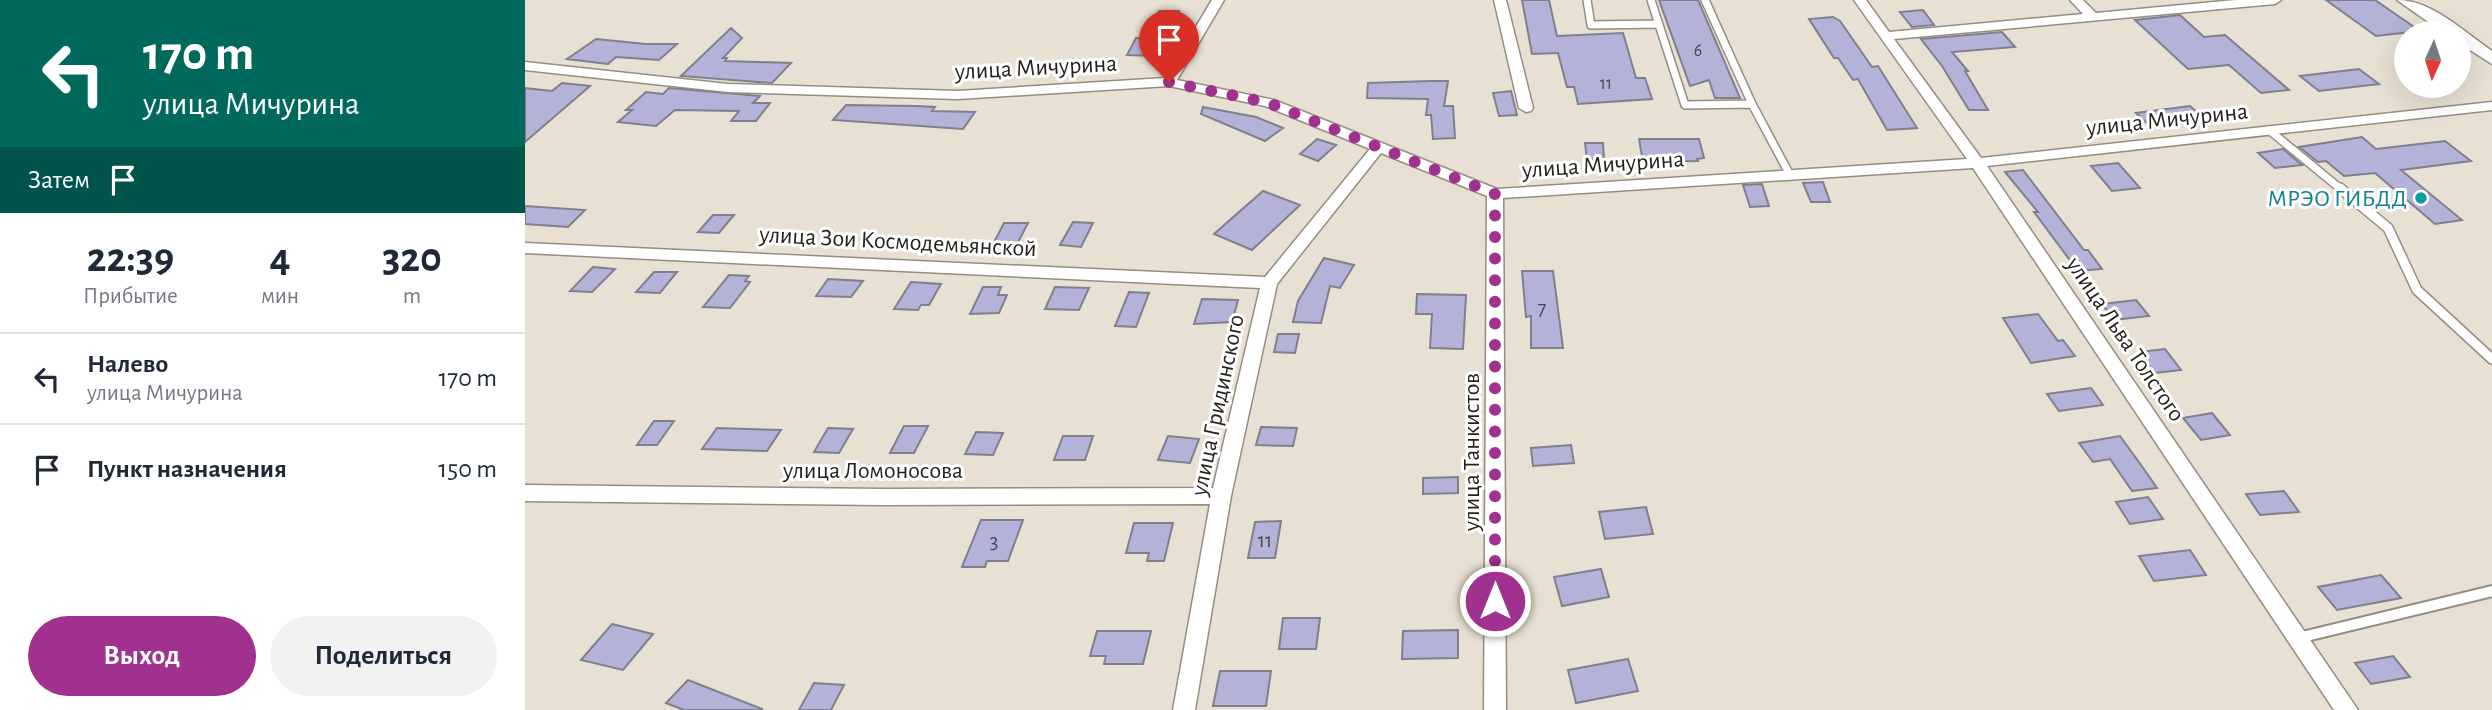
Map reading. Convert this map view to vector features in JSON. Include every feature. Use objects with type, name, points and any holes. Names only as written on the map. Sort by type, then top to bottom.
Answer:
[{"type":"street","points":[[1169,82],[1218,0]]},
{"type":"street","points":[[1500,0],[1526,108]]},
{"type":"street","name":"улица Льва Толстого","points":[[1860,0],[1977,163],[2347,710]]},
{"type":"street","points":[[2076,0],[2091,15]]},
{"type":"street","points":[[1884,36],[2275,0]]},
{"type":"street","points":[[2405,0],[2436,21]]},
{"type":"street","points":[[2471,45],[2492,59]]},
{"type":"street","name":"улица Мичурина","points":[[525,66],[728,88],[931,94],[1169,82],[1269,103],[1495,194],[1977,163],[2492,106]]},
{"type":"street","name":"улица Гридинского","points":[[1184,710],[1221,496],[1269,283],[1379,147]]},
{"type":"street","name":"улица Танкистов","points":[[1495,194],[1495,710]]},
{"type":"street","name":"улица Зои Космодемьянской","points":[[525,248],[1269,283]]},
{"type":"street","name":"улица Ломоносова","points":[[525,494],[1221,496]]},
{"type":"lane","points":[[1587,0],[1591,25],[1659,24]]},
{"type":"lane","points":[[1651,0],[1685,106],[1752,104]]},
{"type":"lane","points":[[1705,0],[1752,104],[1790,175]]},
{"type":"lane","points":[[2269,130],[2388,228],[2417,290],[2456,329],[2492,359]]},
{"type":"lane","points":[[2298,638],[2492,591]]},
{"type":"building","points":[[1522,0],[1549,0],[1557,36],[1623,33],[1636,78],[1645,78],[1652,99],[1578,104],[1574,87],[1567,87],[1558,53],[1532,54]]},
{"type":"building","points":[[1659,0],[1698,0],[1740,98],[1715,98],[1709,80],[1690,86]]},
{"type":"building","points":[[2326,0],[2375,0],[2405,21],[2394,21],[2394,34],[2376,36]]},
{"type":"building","points":[[1923,10],[1934,25],[1912,27],[1900,12]]},
{"type":"building","points":[[1159,11],[1179,11],[1156,56],[1127,55],[1136,38],[1145,38]]},
{"type":"building","points":[[2180,15],[2204,37],[2225,35],[2289,90],[2261,93],[2229,65],[2188,69],[2135,20]]},
{"type":"building","points":[[1833,17],[1840,21],[1872,67],[1878,66],[1917,128],[1887,130],[1858,79],[1853,80],[1838,58],[1834,58],[1809,19]]},
{"type":"building","points":[[731,28],[742,38],[723,58],[727,58],[725,61],[791,63],[772,83],[681,76]]},
{"type":"building","points":[[2002,32],[2015,47],[1952,52],[1968,71],[1965,71],[1988,110],[1969,110],[1942,66],[1921,39]]},
{"type":"building","points":[[596,39],[677,44],[659,60],[616,57],[608,64],[567,59]]},
{"type":"building","points":[[2359,69],[2379,84],[2319,91],[2300,76]]},
{"type":"building","points":[[1448,81],[1444,106],[1453,106],[1455,138],[1433,139],[1431,115],[1426,115],[1428,99],[1367,98],[1368,83]]},
{"type":"building","points":[[562,83],[590,86],[525,142],[525,88],[552,91]]},
{"type":"building","points":[[669,88],[760,96],[753,103],[770,103],[756,121],[731,121],[739,111],[675,110],[656,126],[618,122],[632,110],[626,110],[646,92],[663,94]]},
{"type":"building","points":[[1511,91],[1517,115],[1499,116],[1493,93]]},
{"type":"building","points":[[846,105],[935,107],[932,111],[975,112],[963,129],[833,120]]},
{"type":"building","points":[[2190,106],[2206,120],[2152,128],[2136,113]]},
{"type":"building","points":[[1203,107],[1256,117],[1283,128],[1265,141],[1201,114]]},
{"type":"building","name":"МРЭО ГИБДД","points":[[2362,137],[2376,149],[2445,141],[2471,161],[2401,170],[2462,220],[2435,224],[2375,173],[2344,176],[2326,161],[2318,162],[2299,147]]},
{"type":"building","points":[[1317,139],[1336,145],[1318,161],[1300,154]]},
{"type":"building","points":[[1639,139],[1699,139],[1704,158],[1697,159],[1698,161],[1643,162]]},
{"type":"building","points":[[1585,143],[1603,143],[1604,159],[1587,160]]},
{"type":"building","points":[[2283,149],[2302,165],[2275,168],[2258,153]]},
{"type":"building","points":[[2118,163],[2140,188],[2112,191],[2091,166]]},
{"type":"building","points":[[2023,170],[2084,250],[2088,250],[2102,269],[2078,271],[2034,212],[2038,212],[2005,172]]},
{"type":"building","points":[[1823,182],[1830,202],[1811,202],[1803,183]]},
{"type":"building","points":[[1762,184],[1769,206],[1750,207],[1743,185]]},
{"type":"building","points":[[1263,191],[1300,205],[1252,250],[1214,234]]},
{"type":"building","points":[[525,206],[585,210],[568,227],[525,224]]},
{"type":"building","points":[[713,215],[734,215],[719,233],[698,232]]},
{"type":"building","points":[[1073,222],[1093,223],[1081,247],[1060,245]]},
{"type":"building","points":[[1004,223],[1028,223],[1016,246],[992,246]]},
{"type":"building","points":[[1324,258],[1354,265],[1340,288],[1330,286],[1321,323],[1293,322],[1298,301]]},
{"type":"building","points":[[593,267],[615,269],[592,292],[570,291]]},
{"type":"building","points":[[1522,271],[1553,271],[1563,348],[1531,348],[1531,316],[1526,317]]},
{"type":"building","points":[[654,272],[677,272],[660,293],[636,292]]},
{"type":"building","points":[[729,275],[749,276],[745,281],[750,282],[730,308],[703,307]]},
{"type":"building","points":[[828,279],[863,281],[851,297],[816,296]]},
{"type":"building","points":[[911,282],[941,284],[929,305],[921,305],[918,310],[894,309]]},
{"type":"building","points":[[983,287],[1001,287],[998,295],[1007,295],[999,313],[970,314]]},
{"type":"building","points":[[1055,287],[1089,288],[1079,310],[1045,309]]},
{"type":"building","points":[[1129,292],[1149,293],[1136,327],[1115,326]]},
{"type":"building","points":[[1417,294],[1466,295],[1463,349],[1430,348],[1432,314],[1416,314]]},
{"type":"building","points":[[1202,299],[1238,300],[1232,322],[1194,324]]},
{"type":"building","points":[[2136,300],[2149,316],[2114,320],[2102,304]]},
{"type":"building","points":[[2038,314],[2058,341],[2063,340],[2075,356],[2031,363],[2003,318]]},
{"type":"building","points":[[1278,334],[1299,334],[1295,353],[1274,352]]},
{"type":"building","points":[[2165,349],[2181,370],[2155,373],[2139,352]]},
{"type":"building","points":[[2091,388],[2103,405],[2059,411],[2047,394]]},
{"type":"building","points":[[2212,413],[2230,435],[2201,440],[2183,418]]},
{"type":"building","points":[[654,421],[674,421],[657,445],[637,445]]},
{"type":"building","points":[[904,426],[928,426],[914,453],[890,453]]},
{"type":"building","points":[[1261,427],[1297,428],[1293,446],[1256,445]]},
{"type":"building","points":[[717,428],[781,430],[767,451],[702,449]]},
{"type":"building","points":[[828,428],[853,429],[839,453],[814,452]]},
{"type":"building","points":[[976,432],[1003,433],[993,455],[965,454]]},
{"type":"building","points":[[1063,436],[1093,436],[1085,460],[1054,460]]},
{"type":"building","points":[[1168,436],[1199,439],[1190,463],[1158,460]]},
{"type":"building","points":[[2120,436],[2157,488],[2132,491],[2110,459],[2093,462],[2079,443]]},
{"type":"building","points":[[1571,445],[1574,463],[1533,466],[1531,448]]},
{"type":"building","points":[[1458,477],[1458,493],[1423,494],[1423,478]]},
{"type":"building","points":[[2284,491],[2299,512],[2260,515],[2246,494]]},
{"type":"building","points":[[2148,497],[2163,519],[2130,524],[2116,502]]},
{"type":"building","points":[[1646,507],[1653,534],[1605,539],[1599,512]]},
{"type":"building","points":[[981,520],[1023,520],[1008,561],[987,561],[985,567],[962,567]]},
{"type":"building","points":[[1281,521],[1275,558],[1248,558],[1255,522]]},
{"type":"building","points":[[1134,523],[1173,523],[1164,561],[1147,561],[1149,553],[1126,553]]},
{"type":"building","points":[[2190,550],[2206,575],[2154,581],[2139,556]]},
{"type":"building","points":[[1601,569],[1609,597],[1562,606],[1554,577]]},
{"type":"building","points":[[2381,575],[2401,598],[2337,610],[2318,587]]},
{"type":"building","points":[[1283,618],[1320,618],[1316,649],[1279,649]]},
{"type":"building","points":[[612,624],[653,634],[623,670],[581,660]]},
{"type":"building","points":[[1458,630],[1458,658],[1402,659],[1403,631]]},
{"type":"building","points":[[1097,631],[1151,631],[1143,664],[1104,664],[1106,656],[1090,656]]},
{"type":"building","points":[[2393,656],[2410,677],[2371,684],[2355,663]]},
{"type":"building","points":[[1628,659],[1638,691],[1576,703],[1568,670]]},
{"type":"building","points":[[1220,671],[1271,671],[1266,706],[1213,706]]},
{"type":"building","points":[[688,680],[762,710],[684,710],[666,703]]},
{"type":"building","points":[[814,683],[844,685],[831,710],[799,710]]},
{"type":"place","name":"МРЭО ГИБДД","points":[[2421,198]]},
{"type":"route","points":[[1169,82],[1269,103],[1495,194],[1495,601]]}]
